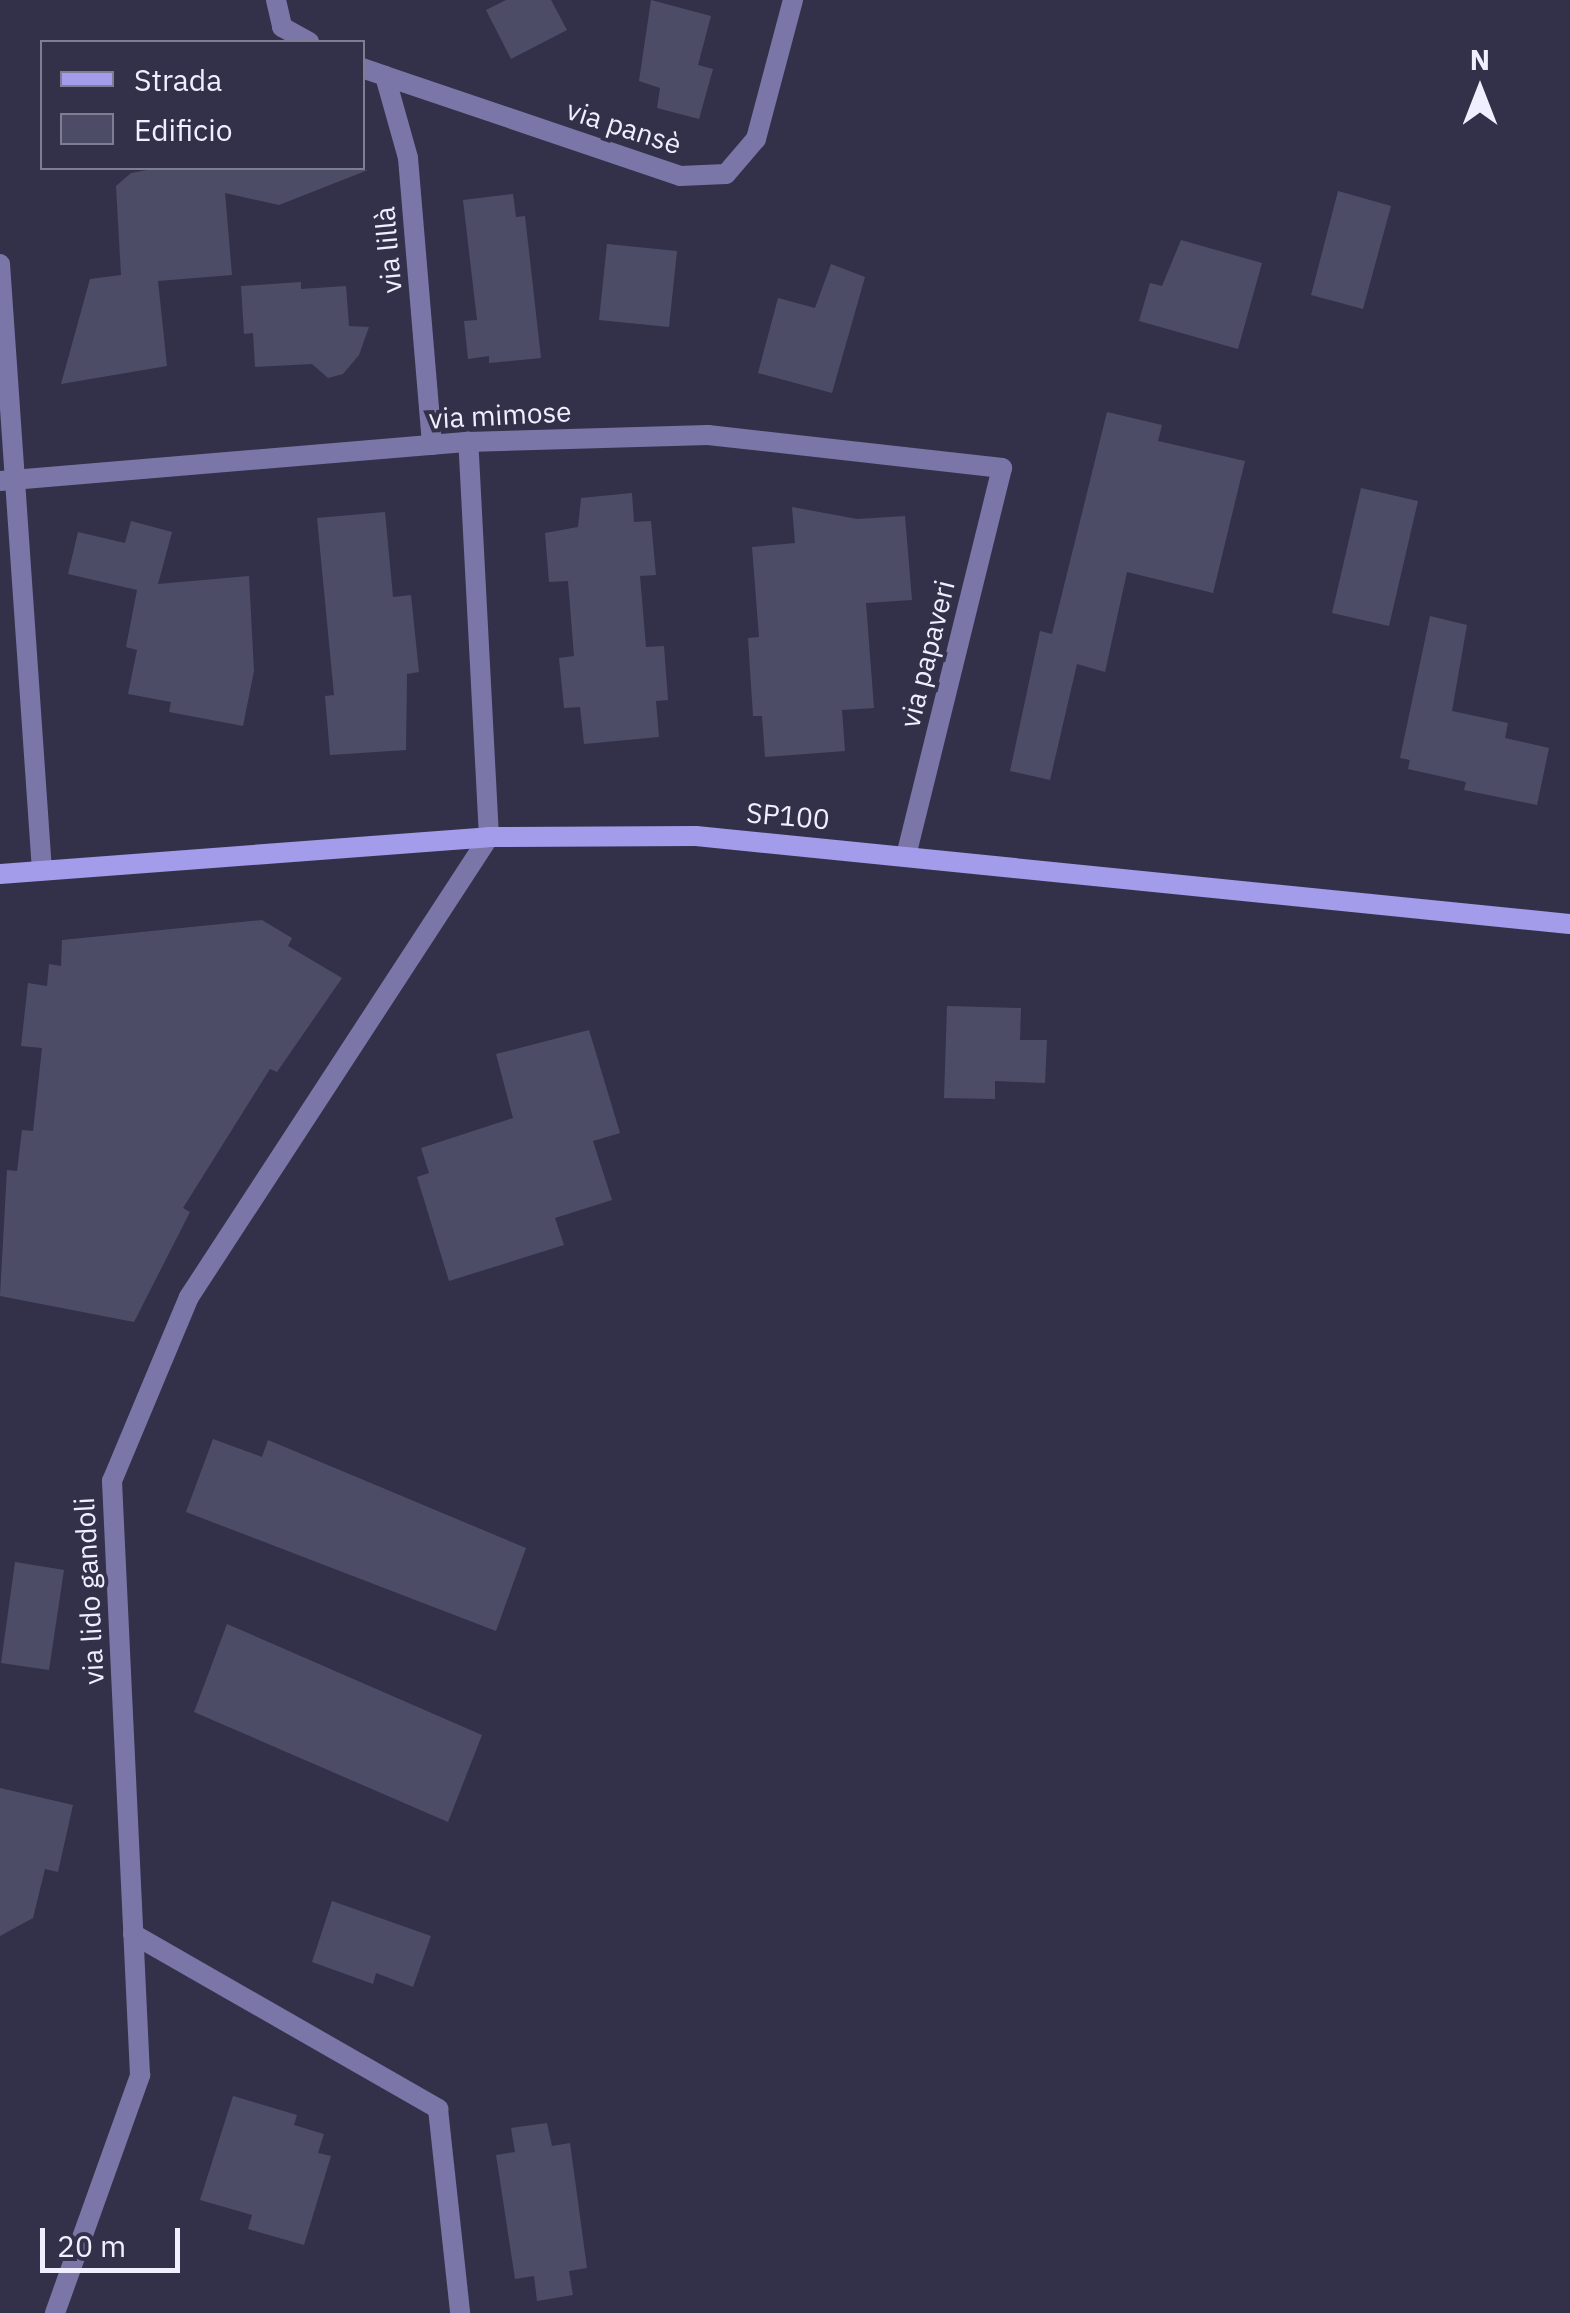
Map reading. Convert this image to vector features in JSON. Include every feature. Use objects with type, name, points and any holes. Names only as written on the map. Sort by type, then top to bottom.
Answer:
[{"type":"main road","name":"SP100","points":[[0,874],[489,837],[696,836],[906,853],[1570,924]]},
{"type":"street","points":[[276,0],[282,28],[304,40]]},
{"type":"street","name":"via pansè","points":[[384,76],[680,176],[726,174],[756,140],[794,0]]},
{"type":"street","points":[[365,69],[384,76]]},
{"type":"street","name":"via lillà","points":[[384,76],[408,158],[432,445]]},
{"type":"street","points":[[0,264],[7,480],[42,870]]},
{"type":"street","name":"via mimose","points":[[7,480],[468,442],[708,435],[1002,468]]},
{"type":"street","points":[[468,442],[489,837]]},
{"type":"street","name":"via papaveri","points":[[906,853],[1002,468]]},
{"type":"street","name":"via lido gandoli","points":[[55,2313],[140,2075],[112,1481],[189,1297],[489,837]]},
{"type":"street","points":[[133,1934],[438,2109],[460,2313]]},
{"type":"building","points":[[506,0],[551,0],[567,30],[511,59],[486,10]]},
{"type":"building","points":[[651,0],[711,16],[698,65],[713,69],[699,119],[657,108],[660,88],[639,81]]},
{"type":"building","points":[[368,170],[279,205],[225,193],[232,275],[158,281],[167,366],[61,384],[90,279],[121,275],[116,186],[131,173]]},
{"type":"building","points":[[1338,191],[1391,206],[1363,309],[1311,295]]},
{"type":"building","points":[[513,194],[516,217],[525,216],[541,358],[489,363],[489,356],[468,359],[464,321],[477,320],[463,200]]},
{"type":"building","points":[[1181,240],[1262,263],[1238,349],[1139,321],[1150,283],[1162,286]]},
{"type":"building","points":[[607,244],[677,251],[669,327],[599,320]]},
{"type":"building","points":[[831,264],[865,277],[832,393],[758,373],[778,298],[815,308]]},
{"type":"building","points":[[301,282],[301,289],[346,286],[349,326],[369,327],[359,355],[343,374],[328,378],[312,364],[255,367],[253,333],[244,334],[241,286]]},
{"type":"building","points":[[1107,412],[1162,425],[1158,441],[1245,461],[1213,593],[1127,572],[1105,672],[1077,664],[1050,780],[1010,771],[1040,631],[1052,634]]},
{"type":"building","points":[[1361,488],[1418,501],[1389,626],[1332,613]]},
{"type":"building","points":[[632,493],[634,522],[651,521],[656,575],[640,576],[646,647],[664,646],[668,700],[656,701],[659,737],[584,744],[580,707],[564,708],[559,658],[574,656],[568,581],[549,582],[545,533],[578,527],[581,498]]},
{"type":"building","points":[[792,507],[857,519],[905,516],[912,600],[866,603],[874,708],[842,710],[845,751],[765,757],[762,716],[753,716],[748,638],[759,637],[752,547],[795,543]]},
{"type":"building","points":[[385,512],[393,597],[411,595],[419,672],[407,674],[406,750],[330,755],[325,696],[334,695],[317,518]]},
{"type":"building","points":[[131,521],[172,532],[158,584],[249,576],[254,671],[243,726],[169,712],[171,702],[128,694],[137,650],[126,647],[137,590],[68,574],[78,532],[125,543]]},
{"type":"building","points":[[1430,616],[1467,625],[1452,711],[1508,723],[1505,738],[1549,748],[1537,805],[1464,790],[1466,782],[1408,769],[1410,760],[1400,758]]},
{"type":"building","points":[[262,920],[292,938],[288,946],[342,978],[277,1072],[270,1069],[183,1208],[190,1212],[134,1322],[0,1296],[7,1170],[17,1171],[22,1130],[33,1131],[42,1048],[21,1046],[28,983],[47,986],[49,964],[61,966],[62,940]]},
{"type":"building","points":[[947,1006],[1021,1008],[1020,1040],[1047,1040],[1045,1083],[995,1081],[995,1099],[944,1098]]},
{"type":"building","points":[[589,1030],[620,1133],[593,1141],[612,1200],[555,1218],[564,1245],[449,1281],[417,1177],[429,1173],[421,1148],[513,1118],[496,1054]]},
{"type":"building","points":[[213,1439],[262,1457],[268,1440],[526,1548],[496,1631],[186,1512]]},
{"type":"building","points":[[15,1562],[64,1570],[49,1670],[1,1663]]},
{"type":"building","points":[[227,1624],[482,1735],[448,1822],[194,1712]]},
{"type":"building","points":[[0,1788],[73,1805],[58,1872],[45,1869],[33,1918],[0,1936]]},
{"type":"building","points":[[332,1901],[431,1936],[413,1987],[376,1973],[373,1984],[312,1962]]},
{"type":"building","points":[[233,2096],[297,2115],[294,2125],[324,2134],[318,2153],[331,2156],[304,2245],[248,2229],[252,2215],[200,2200]]},
{"type":"building","points":[[547,2123],[552,2146],[570,2143],[587,2268],[569,2271],[573,2295],[537,2301],[534,2276],[515,2279],[496,2155],[515,2152],[511,2128]]}]
